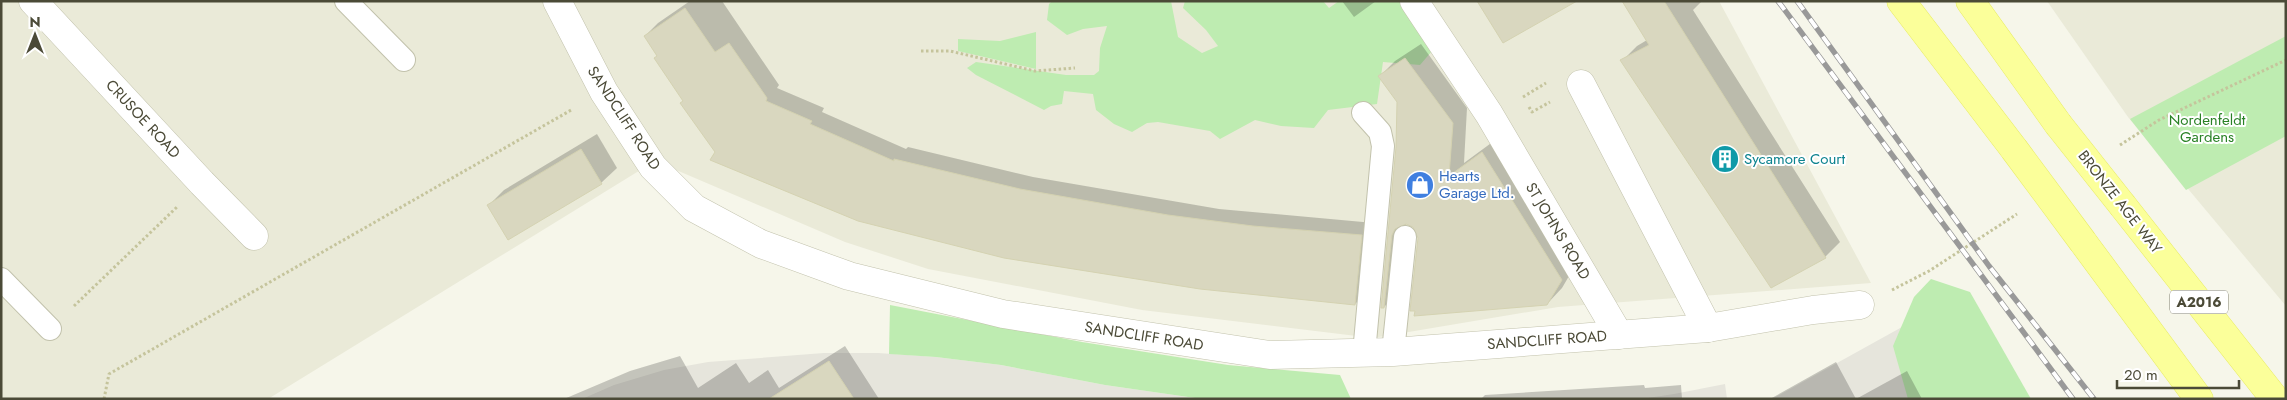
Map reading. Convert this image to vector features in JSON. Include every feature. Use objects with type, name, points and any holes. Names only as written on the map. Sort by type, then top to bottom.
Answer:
[{"type":"main road","points":[[1901,1],[2014,149],[2199,399]]},
{"type":"main road","name":"BRONZE AGE WAY","points":[[1970,1],[2058,124],[2275,399]]},
{"type":"street","name":"CRUSOE ROAD","points":[[33,1],[202,183],[254,236]]},
{"type":"street","name":"SANDCLIFF ROAD","points":[[557,1],[604,92],[653,167],[694,208],[761,244],[849,276],[1003,314],[1270,355],[1394,352],[1708,328],[1813,310],[1860,305]]},
{"type":"street","name":"ST JOHNS ROAD","points":[[1414,1],[1489,114],[1619,335]]},
{"type":"street","points":[[1581,84],[1708,328]]},
{"type":"lane","points":[[346,1],[404,60]]},
{"type":"lane","points":[[1363,113],[1380,132],[1383,146],[1364,353]]},
{"type":"lane","points":[[1394,352],[1405,237]]},
{"type":"lane","points":[[1,279],[50,329]]},
{"type":"path","points":[[921,52],[950,51],[1035,71],[1075,68]]},
{"type":"path","points":[[2118,147],[2159,120],[2286,60]]},
{"type":"path","points":[[104,399],[109,374],[604,92]]},
{"type":"path","points":[[50,329],[202,183]]},
{"type":"path","points":[[1860,305],[1929,271],[2020,212]]},
{"type":"shaded area","points":[[1,1],[1719,1],[1871,283],[1558,307],[1373,338],[1142,310],[928,269],[845,242],[655,161],[268,399],[1,399]]},
{"type":"shaded area","points":[[2047,1],[2286,1],[2286,306],[2128,117]]},
{"type":"shaded area","points":[[1929,312],[1985,399],[1772,399]]},
{"type":"shaded area","points":[[824,353],[878,353],[936,357],[1001,365],[1105,385],[1202,399],[582,399],[614,385],[664,370],[708,362]]},
{"type":"shaded area","points":[[1725,384],[1727,399],[1641,399],[1674,394]]},
{"type":"green space","points":[[1052,1],[1171,1],[1178,37],[1202,53],[1218,46],[1206,30],[1183,8],[1185,1],[1323,1],[1329,8],[1339,1],[1430,1],[1432,51],[1420,65],[1383,62],[1377,104],[1328,110],[1314,128],[1281,126],[1255,120],[1220,139],[1210,131],[1158,122],[1147,123],[1132,132],[1114,124],[1096,110],[1093,94],[1064,91],[1062,104],[1051,106],[1044,110],[976,75],[967,68],[976,62],[1066,75],[1094,75],[1099,71],[1100,48],[1107,26],[1083,29],[1067,35],[1047,20],[1049,4]]},
{"type":"green space","points":[[1036,32],[1036,69],[958,51],[958,39],[1000,41]]},
{"type":"green space","name":"Nordenfeldt Gardens","points":[[2286,36],[2286,136],[2186,190],[2130,119]]},
{"type":"green space","points":[[1931,279],[1970,292],[2031,399],[1908,399],[1893,346],[1914,297]]},
{"type":"green space","points":[[890,305],[1082,342],[1228,365],[1340,375],[1351,399],[1202,399],[1105,385],[1001,365],[936,357],[889,354]]},
{"type":"building","points":[[1477,1],[1577,1],[1503,43]]},
{"type":"building","name":"Sycamore Court","points":[[1622,1],[1664,1],[1826,258],[1771,288],[1620,60],[1649,45]]},
{"type":"building","points":[[685,8],[715,52],[729,43],[767,98],[766,101],[812,121],[810,124],[894,161],[894,159],[1020,189],[1168,215],[1253,226],[1362,235],[1355,305],[1200,289],[1004,258],[858,221],[710,160],[715,152],[680,103],[683,101],[654,58],[657,56],[644,36]]},
{"type":"building","points":[[1405,58],[1453,123],[1449,176],[1482,152],[1562,280],[1547,305],[1414,316],[1415,311],[1410,311],[1418,238],[1413,227],[1406,224],[1395,229],[1392,235],[1384,308],[1381,308],[1396,147],[1397,102],[1378,76]]},
{"type":"building","points":[[581,149],[602,184],[508,240],[487,205]]},
{"type":"building","points":[[829,361],[854,399],[769,399]]},
{"type":"railway","points":[[1778,1],[2073,399]]},
{"type":"railway","points":[[1797,1],[1989,266],[2094,399]]},
{"type":"place","name":"Sycamore Court","points":[[1725,159]]},
{"type":"place","name":"Hearts Garage Ltd.","points":[[1420,185]]}]
